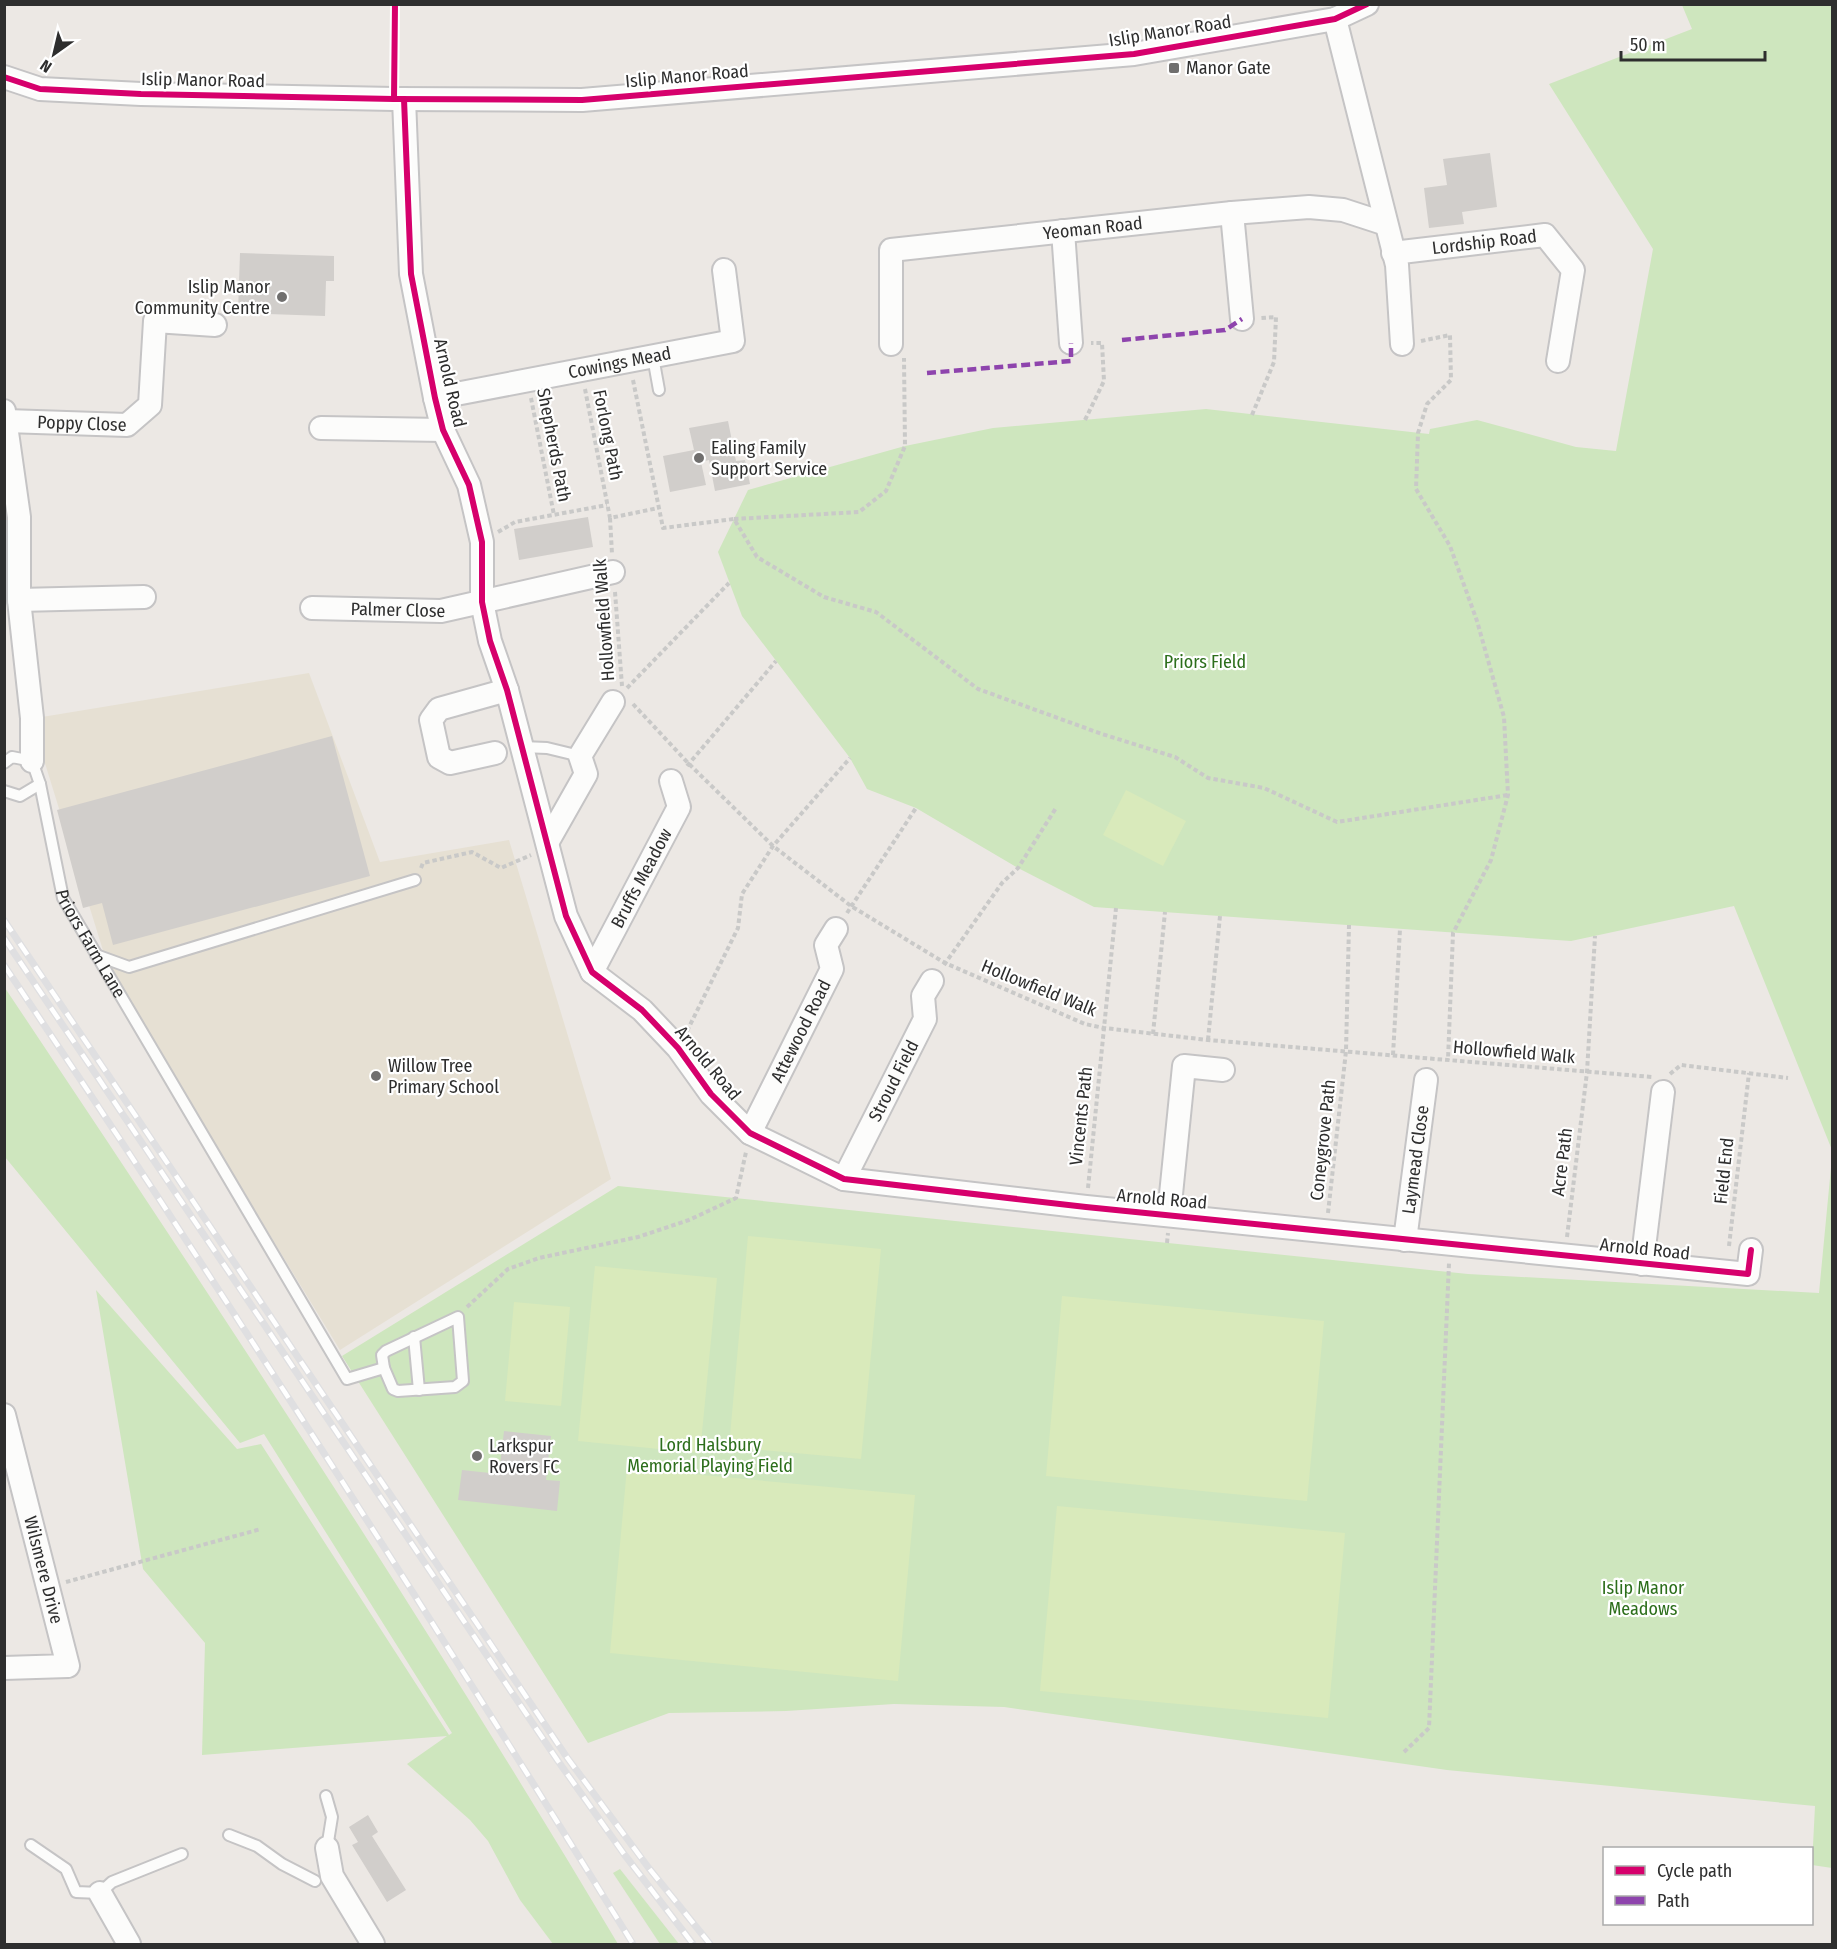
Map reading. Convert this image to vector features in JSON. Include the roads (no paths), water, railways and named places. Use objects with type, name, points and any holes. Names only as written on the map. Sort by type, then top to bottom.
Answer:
[{"type":"street","name":"Islip Manor Road","points":[[4,77],[40,89],[141,94],[582,100],[1122,55],[1335,19],[1367,4]]},
{"type":"street","points":[[1335,19],[1397,265],[1402,344]]},
{"type":"street","name":"Arnold Road","points":[[399,99],[411,274],[435,398],[443,430],[469,485],[482,542],[482,602],[490,641],[507,690],[566,916],[592,972],[642,1010],[678,1048],[711,1094],[750,1133],[799,1159],[844,1179],[1086,1207],[1748,1274],[1751,1250]]},
{"type":"street","name":"Yeoman Road","points":[[891,344],[891,250],[1232,213],[1320,208],[1343,210],[1386,224]]},
{"type":"street","points":[[1232,213],[1242,319]]},
{"type":"street","points":[[1063,231],[1071,344]]},
{"type":"street","name":"Lordship Road","points":[[1394,253],[1545,235],[1573,270],[1558,361]]},
{"type":"street","name":"Cowings Mead","points":[[435,398],[733,341],[724,270]]},
{"type":"street","name":"Poppy Close","points":[[5,416],[127,425],[150,405],[155,321],[214,325]]},
{"type":"street","name":"Priors Farm Lane","points":[[5,416],[19,517],[19,600],[32,718],[32,760]]},
{"type":"street","points":[[321,428],[443,430]]},
{"type":"street","name":"Palmer Close","points":[[312,608],[441,611],[613,572]]},
{"type":"street","points":[[19,600],[144,597]]},
{"type":"street","points":[[495,753],[450,764],[439,756],[430,720],[439,709],[507,690]]},
{"type":"street","points":[[548,841],[586,774],[580,756],[618,698]]},
{"type":"street","name":"Bruffs Meadow","points":[[592,972],[680,807],[670,781]]},
{"type":"street","name":"Attewood Road","points":[[750,1133],[832,969],[826,945],[836,929]]},
{"type":"street","name":"Stroud Field","points":[[844,1179],[925,1019],[923,996],[939,972]]},
{"type":"street","points":[[1169,1214],[1184,1066],[1223,1070]]},
{"type":"street","name":"Laymead Close","points":[[1405,1240],[1426,1080]]},
{"type":"street","points":[[1642,1264],[1660,1082]]},
{"type":"street","name":"Wilsmere Drive","points":[[4,1415],[11,1465],[48,1587],[68,1666],[4,1668]]},
{"type":"street","points":[[327,1848],[332,1876],[374,1944]]},
{"type":"street","points":[[100,1893],[129,1944]]},
{"type":"lane","points":[[653,357],[659,390]]},
{"type":"lane","points":[[522,747],[547,748],[580,756]]},
{"type":"lane","points":[[4,763],[12,757],[32,760]]},
{"type":"lane","name":"Priors Farm Lane","points":[[32,760],[40,784],[63,898],[347,1379],[384,1368]]},
{"type":"lane","points":[[4,791],[20,796],[40,784]]},
{"type":"lane","points":[[96,955],[129,967],[415,880]]},
{"type":"lane","points":[[458,1317],[462,1381],[455,1387],[398,1391],[393,1389],[384,1368],[382,1356],[386,1350],[414,1337],[458,1317]]},
{"type":"lane","points":[[414,1337],[419,1390]]},
{"type":"lane","points":[[326,1796],[332,1817],[327,1848]]},
{"type":"lane","points":[[229,1835],[257,1846],[282,1864],[315,1881]]},
{"type":"lane","points":[[31,1845],[66,1869],[76,1892],[100,1893],[112,1882],[182,1854]]},
{"type":"railway","points":[[4,920],[566,1756],[648,1867],[710,1944]]},
{"type":"railway","points":[[4,938],[558,1761],[624,1854],[693,1944]]},
{"type":"railway","points":[[4,965],[165,1207],[323,1452],[633,1944]]},
{"type":"place","name":"Manor Gate","points":[[1174,68]]},
{"type":"place","name":"Islip Manor Community Centre","points":[[282,297]]},
{"type":"place","name":"Ealing Family Support Service","points":[[699,458]]},
{"type":"place","name":"Willow Tree Primary School","points":[[376,1076]]},
{"type":"place","name":"Larkspur Rovers FC","points":[[477,1456]]},
{"type":"park label","name":"Priors Field","points":[[1205,662]]},
{"type":"park label","name":"Lord Halsbury Memorial Playing Field","points":[[710,1455]]},
{"type":"park label","name":"Islip Manor Meadows","points":[[1643,1598]]}]
